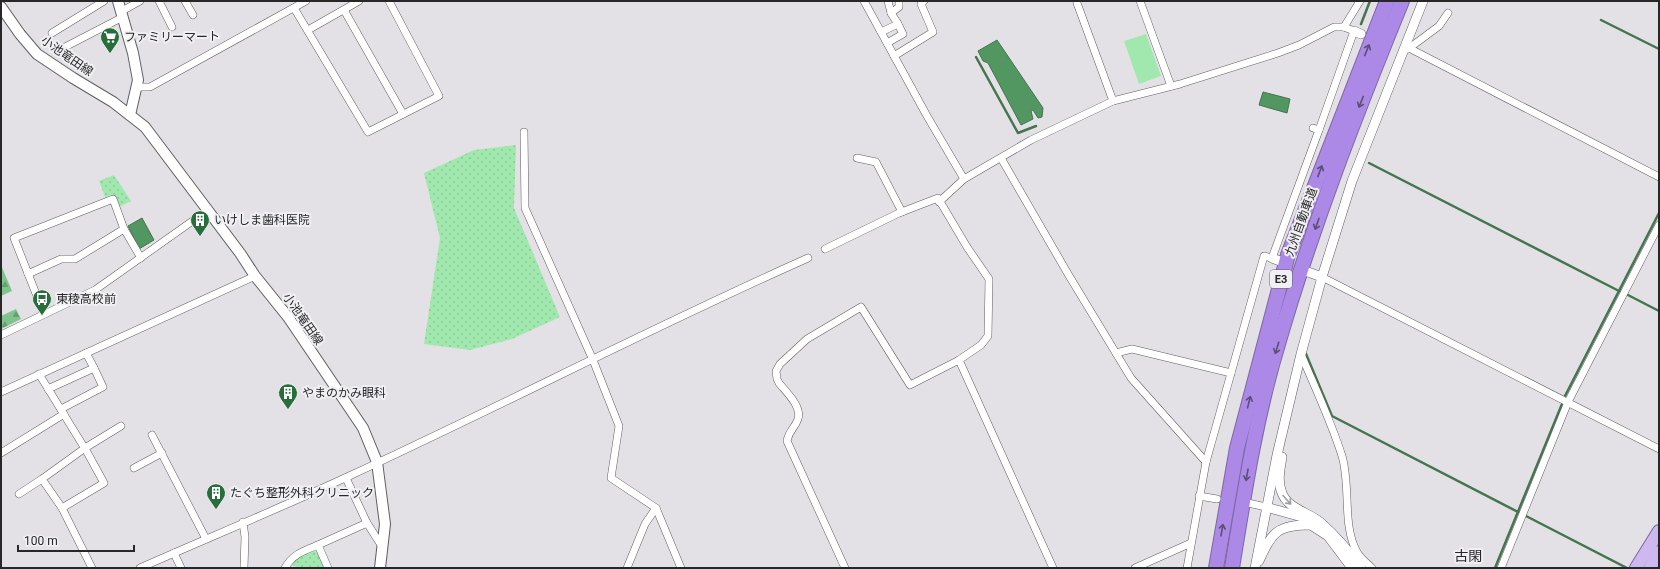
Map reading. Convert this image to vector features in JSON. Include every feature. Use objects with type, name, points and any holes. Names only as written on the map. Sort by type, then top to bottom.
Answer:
[{"type":"highway","name":"九州自動車道","points":[[1216,568],[1237,448],[1288,255],[1387,1]]},
{"type":"highway","name":"九州自動車道","points":[[1232,568],[1252,449],[1276,352],[1306,255],[1328,192],[1351,128],[1402,1]]},
{"type":"main road","points":[[118,1],[123,14],[138,80],[130,116]]},
{"type":"main road","name":"小池竜田線","points":[[1,7],[20,34],[37,54],[113,102],[145,127],[208,210],[255,276],[288,317],[346,402],[363,428],[377,462],[385,524],[380,568]]},
{"type":"main road","points":[[1636,568],[1659,530]]},
{"type":"main road","points":[[1650,568],[1659,552]]},
{"type":"street","points":[[52,33],[104,1]]},
{"type":"street","points":[[63,48],[123,14],[140,1]]},
{"type":"street","points":[[159,1],[172,27]]},
{"type":"street","points":[[185,1],[193,14]]},
{"type":"street","points":[[137,87],[150,87],[306,1]]},
{"type":"street","points":[[308,30],[360,1]]},
{"type":"street","points":[[294,8],[368,132],[439,96],[389,1]]},
{"type":"street","points":[[864,1],[927,116],[964,179]]},
{"type":"street","points":[[887,43],[903,34],[892,13],[888,1]]},
{"type":"street","points":[[892,13],[899,7],[900,1]]},
{"type":"street","points":[[894,56],[933,32],[921,4],[924,1]]},
{"type":"street","points":[[1140,1],[1171,86]]},
{"type":"street","points":[[1344,27],[1360,1]]},
{"type":"street","points":[[1256,568],[1266,506],[1285,422],[1301,354],[1322,277],[1352,181],[1403,47],[1423,1]]},
{"type":"street","points":[[1077,3],[1113,101]]},
{"type":"street","points":[[344,10],[403,114]]},
{"type":"street","points":[[1403,47],[1439,26],[1448,13]]},
{"type":"street","points":[[881,32],[898,24]]},
{"type":"street","points":[[939,202],[964,179],[1031,140],[1113,101],[1171,86],[1299,45],[1334,27],[1344,27],[1358,32],[1316,129],[1276,259],[1264,256],[1206,462],[1187,568]]},
{"type":"street","points":[[1403,47],[1659,177]]},
{"type":"street","points":[[524,132],[525,208],[593,360],[619,426],[611,478],[656,508],[681,568]]},
{"type":"street","points":[[857,158],[876,162],[902,212]]},
{"type":"street","points":[[1001,158],[1068,274],[1131,378],[1206,462]]},
{"type":"street","points":[[825,248],[902,212],[938,198],[939,202],[989,279],[988,336],[982,345],[959,360],[910,385],[861,307],[807,339],[780,364],[776,371],[777,378],[799,409],[798,419],[788,433],[787,442],[845,568]]},
{"type":"street","points":[[44,314],[14,238],[113,199],[124,229],[141,258]]},
{"type":"street","points":[[1,335],[95,290],[208,210]]},
{"type":"street","points":[[1501,568],[1568,402],[1659,225]]},
{"type":"street","points":[[28,274],[61,259],[75,259],[124,229]]},
{"type":"street","points":[[140,568],[346,478],[593,360],[730,292],[808,258]]},
{"type":"street","points":[[1308,272],[1322,277],[1659,449]]},
{"type":"street","points":[[1,392],[255,276]]},
{"type":"street","points":[[1116,353],[1132,349],[1231,373]]},
{"type":"street","points":[[1,453],[63,411],[103,387],[86,353]]},
{"type":"street","points":[[1301,354],[1326,411],[1342,458],[1346,476],[1350,533],[1358,553],[1372,568]]},
{"type":"street","points":[[959,360],[1053,568]]},
{"type":"street","points":[[48,389],[94,368]]},
{"type":"street","points":[[39,374],[63,411],[104,483],[62,508]]},
{"type":"street","points":[[1285,422],[1279,486],[1287,501],[1293,507],[1312,516],[1313,522],[1328,536],[1352,568]]},
{"type":"street","points":[[19,494],[42,480],[85,448],[121,426]]},
{"type":"street","points":[[152,435],[206,539]]},
{"type":"street","points":[[134,468],[162,453]]},
{"type":"street","points":[[346,478],[367,523],[383,548]]},
{"type":"street","points":[[42,480],[62,508],[92,568]]},
{"type":"street","points":[[1199,496],[1217,499]]},
{"type":"street","points":[[1248,503],[1266,506],[1313,522],[1337,537],[1361,568]]},
{"type":"street","points":[[627,568],[645,524],[656,508]]},
{"type":"street","points":[[243,522],[245,537],[244,568]]},
{"type":"street","points":[[1256,568],[1272,536],[1279,530],[1295,525],[1313,522]]},
{"type":"street","points":[[285,568],[290,559],[299,553],[367,523]]},
{"type":"street","points":[[1135,568],[1191,543]]},
{"type":"street","points":[[318,545],[328,568]]},
{"type":"street","points":[[174,553],[181,568]]},
{"type":"shaded area","points":[[1146,34],[1161,76],[1139,84],[1124,41]]},
{"type":"shaded area","points":[[997,40],[1043,108],[1042,117],[1038,118],[1033,110],[1031,111],[1033,119],[1021,125],[988,63],[983,61],[978,51]]},
{"type":"shaded area","points":[[1263,92],[1290,99],[1287,113],[1259,105]]},
{"type":"shaded area","points":[[516,145],[514,208],[560,317],[512,339],[470,350],[424,344],[440,238],[424,173],[474,150]]},
{"type":"shaded area","points":[[114,175],[131,201],[119,207],[114,194],[105,197],[99,181]]},
{"type":"shaded area","points":[[142,218],[154,240],[139,249],[128,226]]},
{"type":"shaded area","points":[[313,550],[318,553],[325,568],[298,568],[291,564],[296,557]]},
{"type":"green space","points":[[1,265],[12,291],[1,296]]},
{"type":"green space","points":[[16,309],[21,319],[1,329],[1,316]]},
{"type":"waterway","points":[[1361,24],[1370,1]]},
{"type":"waterway","points":[[1601,20],[1659,49]]},
{"type":"waterway","points":[[976,57],[1018,133],[1036,126]]},
{"type":"waterway","points":[[1369,163],[1621,292]]},
{"type":"waterway","points":[[1565,396],[1659,213]]},
{"type":"waterway","points":[[1626,294],[1659,311]]},
{"type":"waterway","points":[[1306,354],[1332,416],[1520,513]]},
{"type":"waterway","points":[[1495,568],[1562,404]]},
{"type":"waterway","points":[[1526,516],[1627,568]]},
{"type":"place","name":"ファミリーマート","points":[[110,54]]},
{"type":"place","name":"いけしま歯科医院","points":[[200,237]]},
{"type":"place","name":"東稜高校前","points":[[42,316]]},
{"type":"place","name":"やまのかみ眼科","points":[[288,410]]},
{"type":"place","name":"たぐち整形外科クリニック","points":[[216,510]]},
{"type":"district","name":"古閑","points":[[1468,556]]}]
